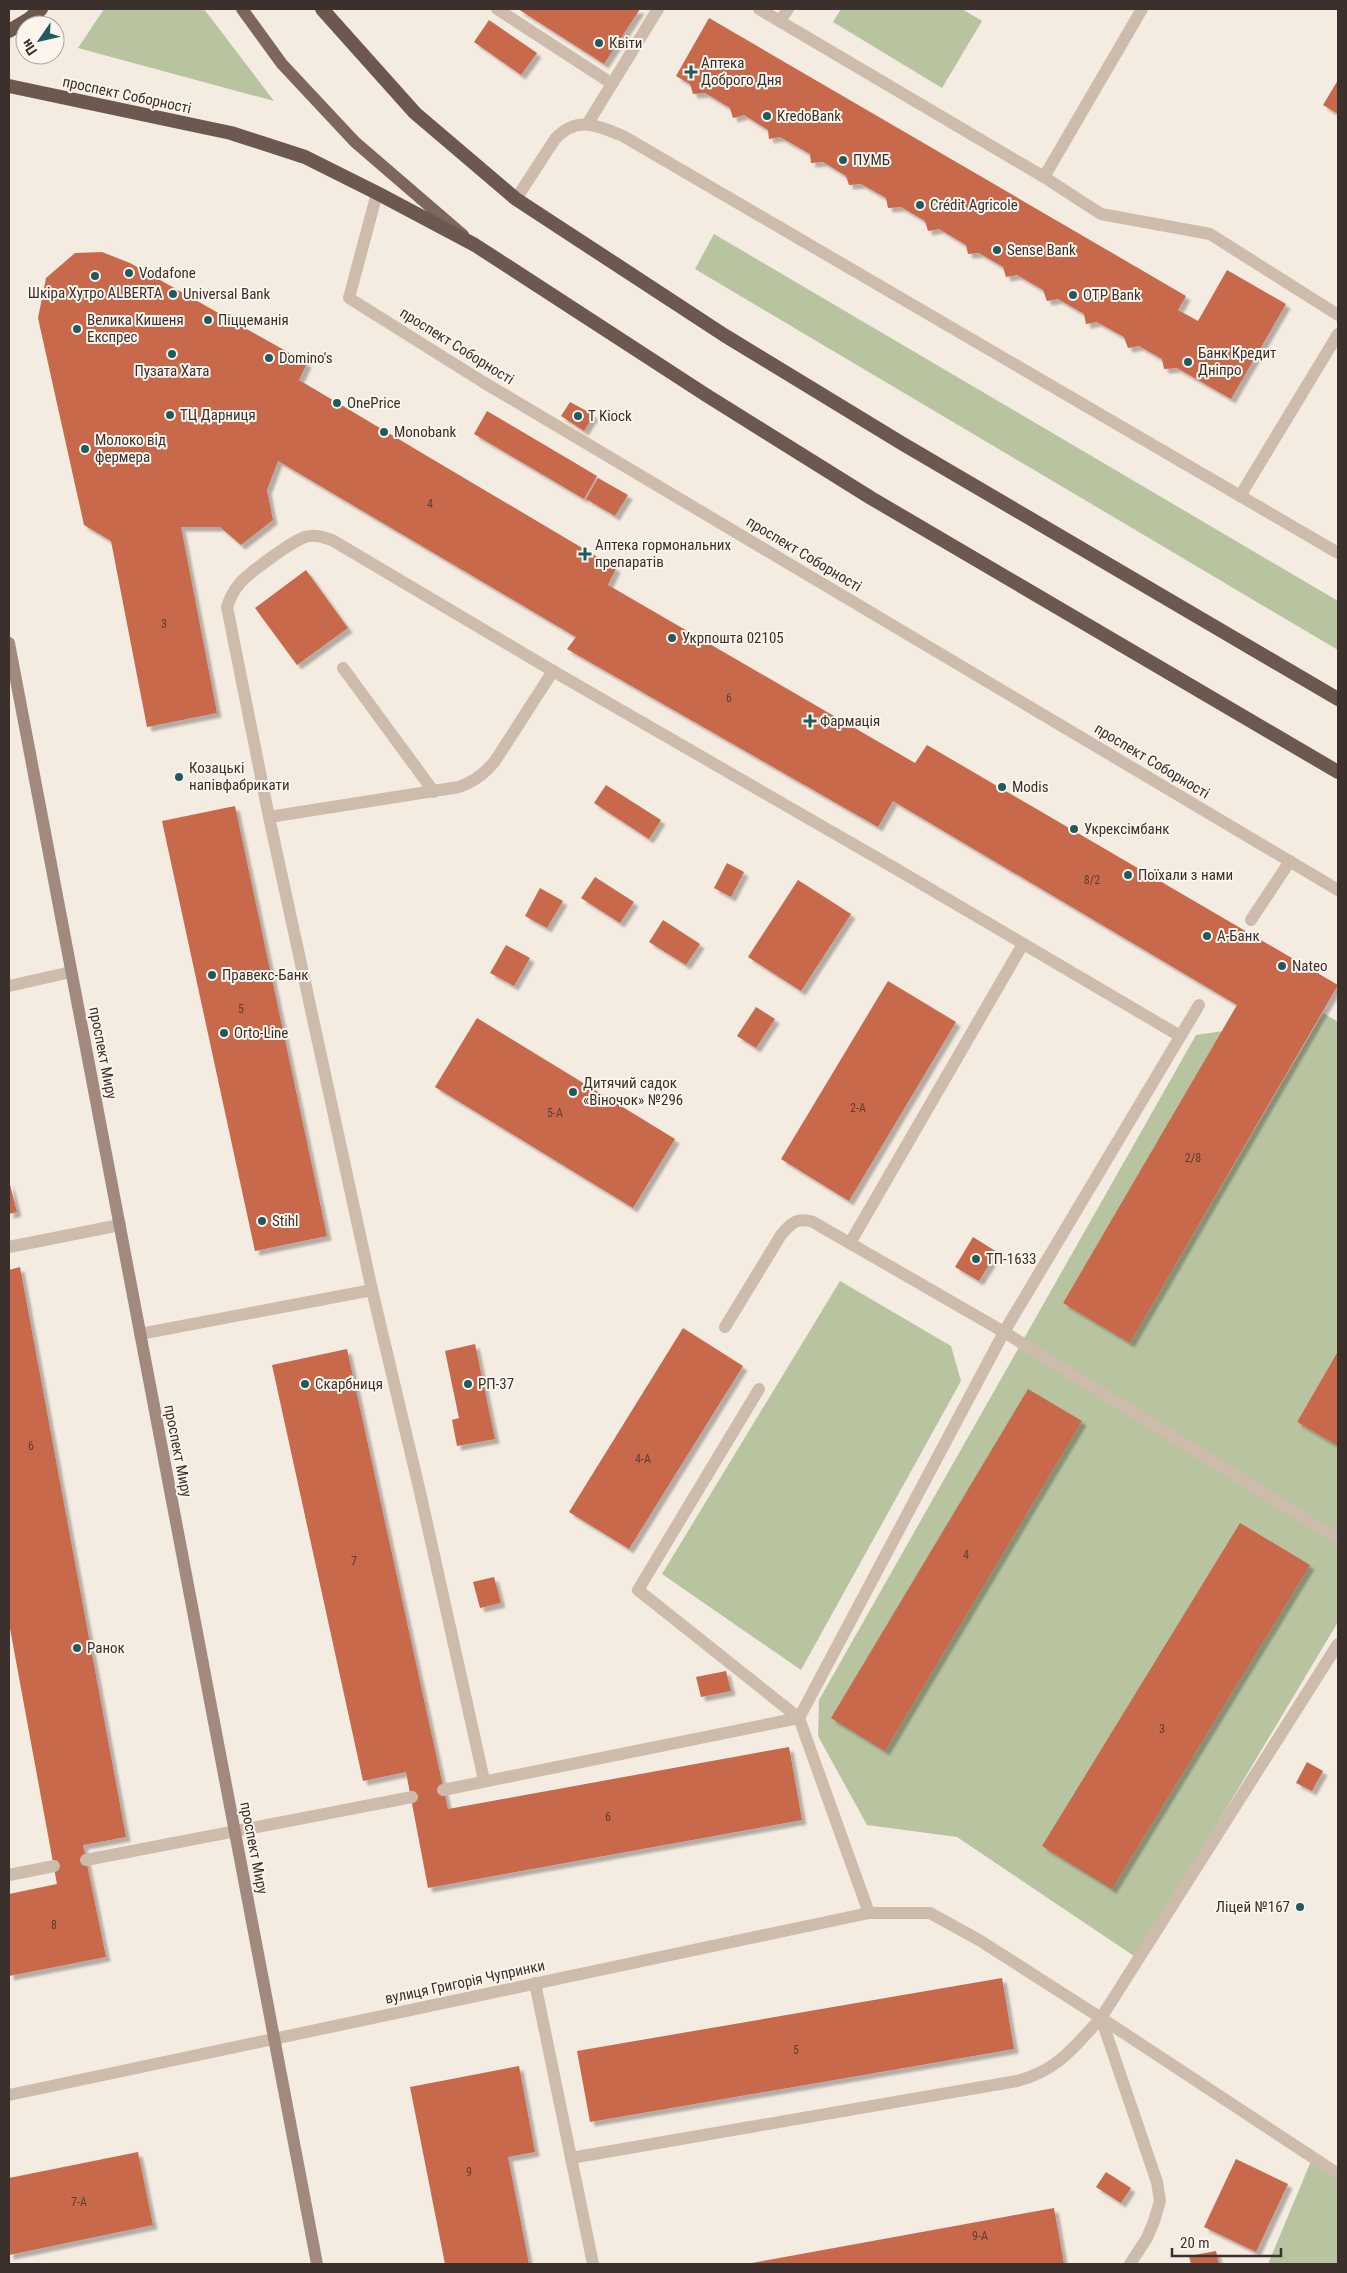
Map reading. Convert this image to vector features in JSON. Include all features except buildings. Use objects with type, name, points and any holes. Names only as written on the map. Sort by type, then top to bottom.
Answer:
[{"type":"highway","points":[[9,31],[30,19],[41,9]]},
{"type":"highway","points":[[322,9],[415,113],[516,199],[724,335],[903,444],[1338,698]]},
{"type":"highway","name":"проспект Соборності","points":[[9,86],[231,133],[304,157],[377,193],[475,245],[698,390],[871,498],[1338,772]]},
{"type":"main road","name":"проспект Соборності","points":[[242,9],[282,64],[355,142],[475,245]]},
{"type":"main road","name":"проспект Миру","points":[[9,643],[317,2264]]},
{"type":"street","points":[[497,9],[611,83]]},
{"type":"street","points":[[588,123],[658,9]]},
{"type":"street","points":[[759,9],[1044,177],[1101,214],[1210,234],[1338,315]]},
{"type":"street","points":[[780,21],[788,9]]},
{"type":"street","points":[[1044,177],[1142,9]]},
{"type":"street","points":[[516,199],[555,139],[563,131],[588,123],[623,136],[1338,553]]},
{"type":"street","name":"проспект Соборності","points":[[377,193],[349,298],[483,382],[1338,890]]},
{"type":"street","points":[[1240,496],[1338,334]]},
{"type":"street","points":[[484,1780],[420,1492],[372,1290],[270,817],[227,607],[232,593],[241,582],[292,544],[306,537],[319,535],[332,540],[1180,1036]]},
{"type":"street","points":[[343,668],[434,792]]},
{"type":"street","points":[[270,817],[459,787],[485,774],[553,671]]},
{"type":"street","points":[[1251,920],[1290,861]]},
{"type":"street","points":[[850,1243],[1023,944]]},
{"type":"street","points":[[9,986],[71,972]]},
{"type":"street","points":[[798,1718],[1004,1332],[1199,1005]]},
{"type":"street","points":[[725,1327],[790,1223],[802,1219],[813,1222],[1004,1332],[1338,1539]]},
{"type":"street","points":[[9,1247],[120,1225]]},
{"type":"street","points":[[140,1334],[372,1290]]},
{"type":"street","points":[[759,1389],[638,1590],[798,1718],[869,1913]]},
{"type":"street","points":[[571,2158],[1017,2082],[1034,2077],[1054,2066],[1101,2018],[1338,1644]]},
{"type":"street","points":[[443,1790],[484,1780],[798,1718]]},
{"type":"street","points":[[86,1860],[412,1797]]},
{"type":"street","points":[[9,1875],[54,1866]]},
{"type":"street","name":"вулиця Григорія Чупринки","points":[[9,2095],[869,1913],[930,1913],[979,1940],[1101,2018]]},
{"type":"street","points":[[535,1983],[593,2264]]},
{"type":"street","points":[[1101,2018],[1337,2171]]},
{"type":"street","points":[[1101,2018],[1157,2182],[1160,2201],[1147,2238],[1130,2264]]},
{"type":"green space","points":[[104,9],[204,9],[274,101],[78,48]]},
{"type":"green space","points":[[841,9],[962,9],[982,21],[942,88],[833,22]]},
{"type":"green space","points":[[714,234],[1338,601],[1338,650],[695,269]]},
{"type":"green space","points":[[1323,1013],[1338,1022],[1338,1351],[1297,1422],[1338,1446],[1338,1622],[1137,1958],[957,1837],[867,1825],[818,1736],[819,1700],[1196,1035],[1223,1031],[1063,1303],[1130,1342]]},
{"type":"green space","points":[[840,1281],[951,1346],[961,1381],[801,1670],[662,1574]]},
{"type":"green space","points":[[1314,2154],[1338,2169],[1338,2264],[1268,2264]]},
{"type":"place","name":"Квіти","points":[[599,43]]},
{"type":"place","name":"Аптека Доброго Дня","points":[[691,72]]},
{"type":"place","name":"KredoBank","points":[[767,116]]},
{"type":"place","name":"ПУМБ","points":[[843,160]]},
{"type":"place","name":"Crédit Agricole","points":[[920,205]]},
{"type":"place","name":"Sense Bank","points":[[997,250]]},
{"type":"place","name":"Vodafone","points":[[129,273]]},
{"type":"place","name":"Шкіра Хутро ALBERTA","points":[[95,276]]},
{"type":"place","name":"Universal Bank","points":[[173,294]]},
{"type":"place","name":"OTP Bank","points":[[1073,295]]},
{"type":"place","name":"Піццеманія","points":[[208,320]]},
{"type":"place","name":"Велика Кишеня Експрес","points":[[77,329]]},
{"type":"place","name":"Пузата Хата","points":[[172,354]]},
{"type":"place","name":"Domino's","points":[[269,358]]},
{"type":"place","name":"Банк Кредит Дніпро","points":[[1188,362]]},
{"type":"place","name":"OnePrice","points":[[337,403]]},
{"type":"place","name":"ТЦ Дарниця","points":[[170,415]]},
{"type":"place","name":"T Kiock","points":[[578,416]]},
{"type":"place","name":"Monobank","points":[[384,432]]},
{"type":"place","name":"Молоко від фермера","points":[[85,449]]},
{"type":"place","name":"Аптека гормональних препаратів","points":[[585,554]]},
{"type":"place","name":"Укрпошта 02105","points":[[672,638]]},
{"type":"place","name":"Фармація","points":[[810,721]]},
{"type":"place","name":"Козацькі напівфабрикати","points":[[179,777]]},
{"type":"place","name":"Modis","points":[[1002,787]]},
{"type":"place","name":"Укрексімбанк","points":[[1074,829]]},
{"type":"place","name":"Поїхали з нами","points":[[1128,875]]},
{"type":"place","name":"А-Банк","points":[[1207,936]]},
{"type":"place","name":"Nateo","points":[[1282,966]]},
{"type":"place","name":"Правекс-Банк","points":[[212,975]]},
{"type":"place","name":"Orto-Line","points":[[224,1033]]},
{"type":"place","name":"Дитячий садок «Віночок» №296","points":[[573,1092]]},
{"type":"place","name":"Stihl","points":[[262,1221]]},
{"type":"place","name":"ТП-1633","points":[[976,1259]]},
{"type":"place","name":"Скарбниця","points":[[305,1384]]},
{"type":"place","name":"РП-37","points":[[468,1384]]},
{"type":"place","name":"Ранок","points":[[77,1648]]},
{"type":"place","name":"Ліцей №167","points":[[1300,1907]]}]
